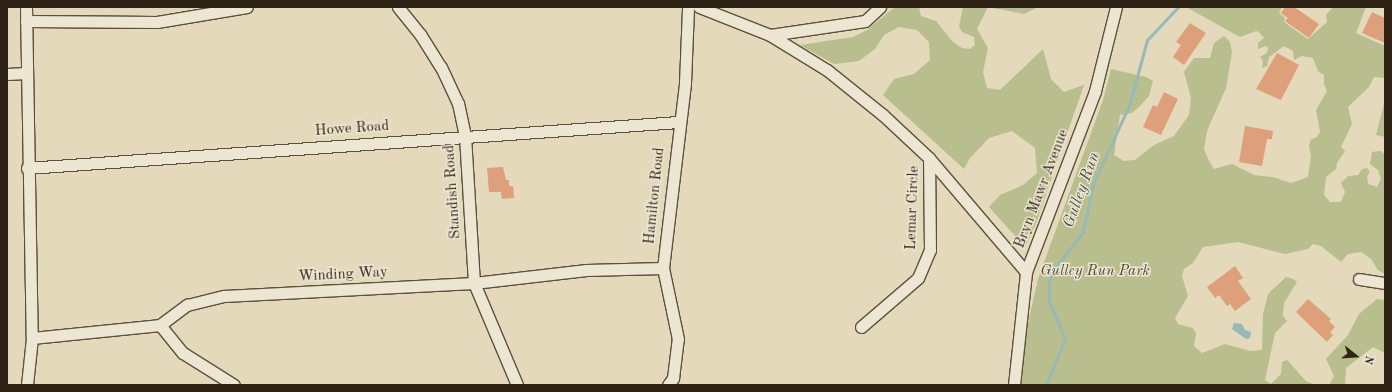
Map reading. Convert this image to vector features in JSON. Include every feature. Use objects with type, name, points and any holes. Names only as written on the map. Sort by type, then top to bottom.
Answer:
[{"type":"street","points":[[26,7],[27,168],[32,338],[27,385]]},
{"type":"street","points":[[26,21],[157,22],[247,7]]},
{"type":"street","name":"Standish Road","points":[[398,7],[420,34],[441,67],[458,103],[465,136],[474,283],[516,385]]},
{"type":"street","name":"Hamilton Road","points":[[668,385],[673,378],[678,339],[663,268],[679,122],[685,84],[688,7]]},
{"type":"street","points":[[699,7],[770,35],[827,70],[884,115],[929,158],[1026,272]]},
{"type":"street","points":[[770,35],[866,21],[880,7]]},
{"type":"street","name":"Bryn Mawr Avenue","points":[[1014,385],[1026,272],[1095,91],[1116,7]]},
{"type":"street","points":[[7,74],[26,73]]},
{"type":"street","name":"Howe Road","points":[[27,168],[679,122]]},
{"type":"street","name":"Lemar Circle","points":[[861,327],[918,278],[930,250],[929,158]]},
{"type":"street","name":"Winding Way","points":[[160,325],[187,305],[224,296],[474,283],[586,270],[663,268]]},
{"type":"street","points":[[1359,279],[1385,283]]},
{"type":"street","points":[[32,338],[160,325],[183,353],[234,385]]},
{"type":"green space","points":[[895,7],[919,7],[921,16],[936,21],[952,41],[962,48],[970,49],[975,45],[974,37],[962,32],[959,26],[963,7],[988,7],[977,29],[988,48],[983,72],[987,88],[1000,90],[1043,49],[1051,79],[1064,92],[1084,85],[1036,223],[1025,247],[989,207],[1000,195],[1023,185],[1037,173],[1035,148],[1012,131],[989,138],[970,158],[964,169],[883,95],[894,79],[914,74],[930,60],[929,42],[917,30],[899,27],[884,35],[875,49],[859,61],[834,64],[800,45],[853,37],[867,30]]},
{"type":"green space","points":[[988,7],[1038,7],[1024,14]]},
{"type":"green space","name":"Gulley Run Park","points":[[1186,7],[1282,7],[1279,13],[1285,18],[1284,22],[1308,39],[1327,22],[1326,15],[1333,7],[1366,7],[1356,33],[1385,46],[1385,78],[1374,77],[1369,87],[1348,107],[1352,124],[1341,147],[1345,151],[1337,163],[1336,169],[1326,177],[1324,195],[1330,202],[1341,202],[1345,192],[1341,183],[1348,176],[1358,175],[1362,169],[1367,168],[1370,172],[1367,176],[1368,184],[1377,187],[1381,179],[1378,170],[1370,164],[1372,152],[1380,151],[1385,154],[1385,274],[1378,270],[1371,259],[1361,252],[1348,254],[1341,262],[1321,246],[1313,244],[1308,249],[1285,254],[1238,242],[1203,247],[1193,263],[1184,269],[1182,276],[1188,296],[1175,318],[1178,324],[1193,328],[1196,333],[1194,346],[1202,353],[1225,344],[1250,351],[1262,350],[1263,314],[1268,294],[1286,277],[1297,282],[1284,303],[1283,316],[1287,321],[1275,333],[1265,380],[1271,384],[1281,374],[1282,362],[1287,360],[1306,381],[1315,385],[1021,385],[1024,340],[1038,279],[1103,100],[1111,69],[1146,77],[1153,81],[1149,96],[1139,107],[1132,113],[1120,115],[1114,155],[1124,161],[1135,160],[1154,145],[1174,136],[1189,115],[1191,98],[1184,72],[1194,58],[1210,58],[1214,43],[1224,36],[1230,42],[1232,52],[1226,88],[1207,131],[1204,149],[1209,161],[1214,169],[1232,164],[1254,175],[1273,177],[1291,183],[1308,177],[1311,156],[1309,146],[1311,139],[1316,138],[1320,132],[1316,110],[1327,91],[1324,84],[1324,75],[1318,71],[1313,58],[1302,56],[1294,60],[1293,51],[1284,46],[1269,57],[1267,66],[1262,68],[1263,61],[1260,57],[1267,53],[1268,48],[1266,46],[1258,49],[1258,43],[1264,38],[1259,32],[1256,31],[1240,37]]},
{"type":"green space","points":[[1385,100],[1385,137],[1376,135]]},
{"type":"green space","points":[[1377,299],[1385,300],[1385,353],[1373,347],[1346,368],[1345,385],[1329,385],[1334,376],[1326,359],[1348,335],[1359,314]]},
{"type":"water","points":[[1234,323],[1242,324],[1245,330],[1251,332],[1250,338],[1246,339],[1232,329]]},
{"type":"building","points":[[1285,7],[1294,7],[1319,24],[1309,38],[1285,21],[1288,18],[1281,13]]},
{"type":"building","points":[[1372,12],[1385,18],[1385,43],[1362,33]]},
{"type":"building","points":[[1190,23],[1206,33],[1184,65],[1173,57],[1181,45],[1176,42]]},
{"type":"building","points":[[1277,53],[1299,65],[1281,100],[1256,89]]},
{"type":"building","points":[[1164,92],[1178,99],[1161,135],[1143,127],[1153,105],[1157,107]]},
{"type":"building","points":[[1245,126],[1273,131],[1272,139],[1267,139],[1262,166],[1239,162]]},
{"type":"building","points":[[503,167],[506,180],[509,180],[509,186],[513,186],[514,198],[502,199],[501,192],[489,192],[487,168]]},
{"type":"building","points":[[1235,266],[1243,278],[1238,281],[1251,299],[1235,311],[1230,304],[1227,306],[1219,295],[1215,298],[1207,287]]},
{"type":"building","points":[[1308,299],[1331,319],[1329,321],[1335,327],[1330,332],[1333,335],[1327,342],[1296,312]]},
{"type":"waterway","name":"Gulley Run","points":[[1046,385],[1065,339],[1049,301],[1049,282],[1052,272],[1083,232],[1093,184],[1130,103],[1147,40],[1178,7]]}]
